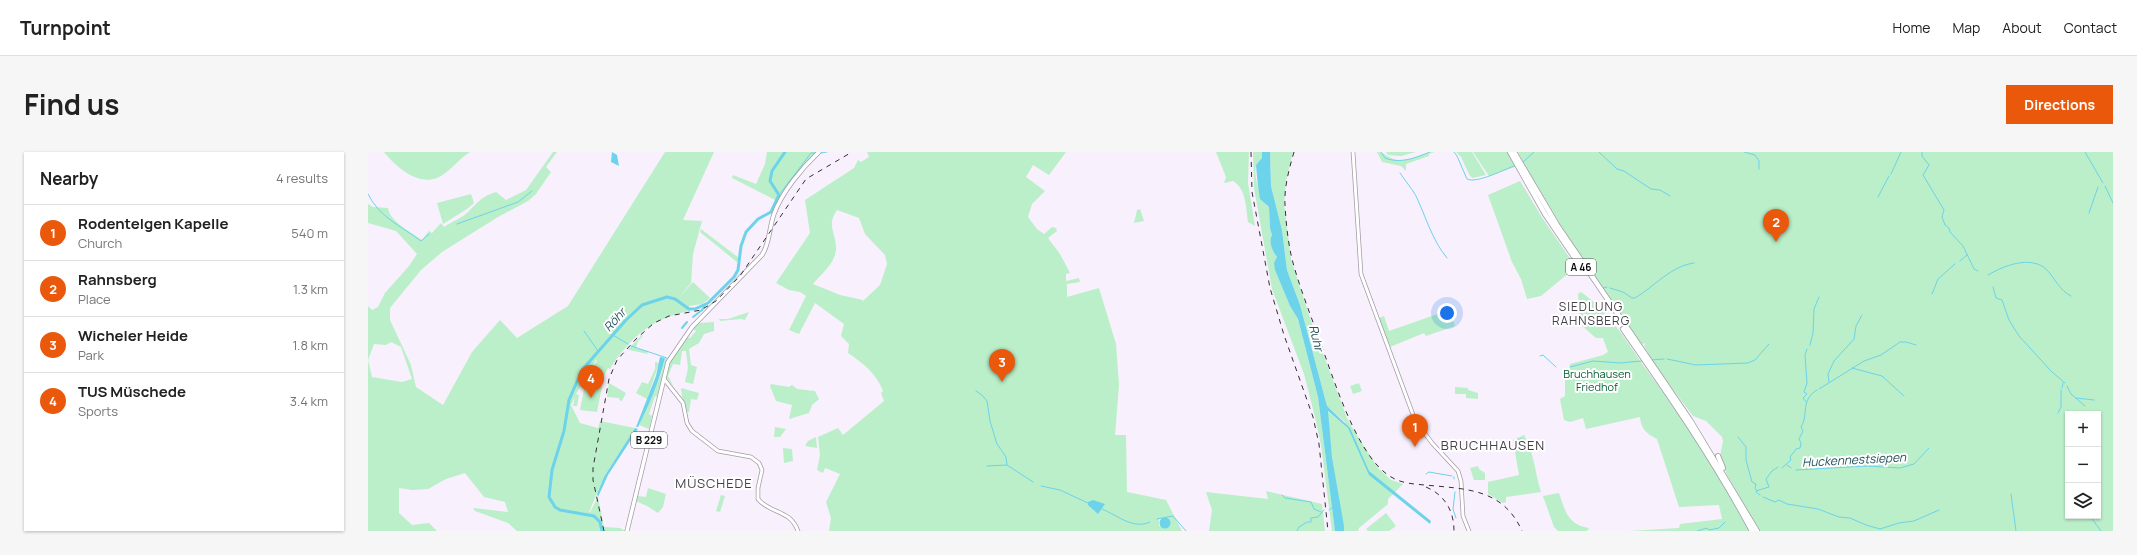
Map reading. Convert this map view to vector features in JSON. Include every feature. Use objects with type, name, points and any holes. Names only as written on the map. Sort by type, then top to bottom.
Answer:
[{"type":"highway","name":"A 46","points":[[1510,152],[1711,459],[1752,531]]},
{"type":"highway","name":"A 46","points":[[1514,152],[1530,184]]},
{"type":"highway","name":"A 46","points":[[1653,369],[1676,399],[1728,479],[1757,531]]},
{"type":"highway","points":[[1676,399],[1694,418]]},
{"type":"highway","points":[[1718,456],[1728,479]]},
{"type":"main road","name":"B 229","points":[[627,531],[670,358],[692,327],[763,254],[767,244],[773,216],[779,204],[817,154]]},
{"type":"street","points":[[1353,152],[1359,260],[1363,281],[1415,420],[1432,443],[1458,471],[1461,481],[1463,516],[1468,531]]},
{"type":"street","points":[[664,379],[681,400],[688,424],[692,431],[718,452],[751,457],[759,463],[762,470],[758,488],[758,499],[763,504],[788,516],[798,531]]},
{"type":"green space","points":[[384,152],[470,152],[441,176],[425,180],[417,178],[402,170]]},
{"type":"green space","points":[[553,152],[557,152],[546,167],[551,172],[536,194],[528,201],[498,217],[442,252],[421,270],[390,308],[390,320],[411,365],[416,387],[443,405],[472,352],[500,320],[517,338],[568,306],[665,152],[714,152],[683,220],[702,221],[693,254],[691,283],[678,299],[693,282],[710,298],[702,304],[689,306],[690,311],[665,318],[644,331],[625,348],[610,369],[608,368],[604,376],[592,368],[597,361],[596,360],[576,394],[579,395],[577,406],[573,406],[575,397],[571,405],[580,423],[598,428],[600,421],[635,428],[604,477],[589,512],[598,497],[604,527],[620,528],[626,531],[517,531],[508,523],[475,511],[473,508],[508,512],[505,502],[484,497],[465,473],[446,479],[428,489],[412,490],[399,488],[399,513],[412,525],[429,523],[437,531],[368,531],[368,360],[368,306],[372,310],[378,307],[385,293],[409,266],[417,254],[396,231],[368,223],[368,204],[373,207],[388,208],[393,218],[397,222],[422,240],[429,231],[432,233],[441,223],[444,227],[460,218],[480,200],[487,196],[496,192],[506,200],[526,190]],"holes":[[[391,342],[401,347],[412,379],[402,382],[372,377],[368,360],[374,344],[386,345]]]},
{"type":"green space","points":[[767,152],[817,152],[779,202],[732,178],[733,175],[756,184],[765,164]]},
{"type":"green space","points":[[867,152],[1066,152],[1049,175],[1033,165],[1026,177],[1045,191],[1032,204],[1028,217],[1037,229],[1044,234],[1052,227],[1056,228],[1057,231],[1048,238],[1060,254],[1070,273],[1066,274],[1066,281],[1079,278],[1080,282],[1067,284],[1067,297],[1099,288],[1116,344],[1119,385],[1115,435],[1126,435],[1127,492],[1166,500],[1182,531],[829,531],[831,518],[826,502],[840,474],[825,468],[823,473],[817,470],[820,455],[818,437],[838,428],[843,435],[884,401],[881,393],[883,391],[873,374],[848,353],[849,344],[841,336],[844,324],[815,303],[799,334],[789,330],[806,296],[800,292],[789,290],[776,283],[810,233],[805,200],[854,168],[858,160],[861,162],[869,157]],"holes":[[[837,210],[859,218],[865,234],[885,255],[887,264],[880,285],[862,302],[863,300],[840,295],[813,284],[834,259],[836,242],[832,229],[832,220]],[[1159,519],[1169,519],[1170,526],[1159,526]]]},
{"type":"green space","points":[[1216,152],[1249,152],[1248,183],[1255,226],[1248,222],[1245,199],[1241,188],[1233,181],[1224,183],[1226,177]]},
{"type":"green space","points":[[1253,152],[1262,152],[1263,155],[1255,170],[1263,200],[1269,207],[1270,228],[1272,235],[1271,244],[1277,257],[1275,270],[1290,306],[1298,319],[1318,397],[1335,531],[1332,531],[1321,445],[1304,374],[1272,289],[1254,188]]},
{"type":"green space","points":[[1270,152],[1293,152],[1286,181],[1284,204],[1291,259],[1311,321],[1347,418],[1378,468],[1391,480],[1403,484],[1388,499],[1388,504],[1359,528],[1358,531],[1344,531],[1332,457],[1327,411],[1344,424],[1345,422],[1327,406],[1300,305],[1287,270],[1282,230],[1271,186]]},
{"type":"green space","points":[[1377,152],[1383,153],[1393,159],[1400,160],[1435,152],[1429,154],[1429,156],[1406,164],[1406,171],[1401,166],[1382,162]]},
{"type":"green space","points":[[1386,152],[1416,152],[1401,156],[1388,155]]},
{"type":"green space","points":[[1456,152],[1472,152],[1486,175],[1473,178],[1470,176],[1461,157]]},
{"type":"green space","points":[[1473,152],[1508,152],[1515,167],[1489,176]]},
{"type":"green space","points":[[1518,152],[2113,152],[2113,531],[1759,531],[1727,475],[1721,461],[1720,456],[1723,441],[1722,437],[1706,421],[1693,416],[1656,367],[1644,346],[1645,342],[1643,345],[1639,342],[1608,298],[1541,195]]},
{"type":"green space","points":[[1520,181],[1543,219],[1576,267],[1541,296],[1527,299],[1521,279],[1512,262],[1488,195]]},
{"type":"green space","points":[[471,194],[474,203],[443,224],[437,203]]},
{"type":"green space","points":[[1140,209],[1144,221],[1134,223],[1137,210]]},
{"type":"green space","points":[[701,229],[739,258],[737,262],[700,232]]},
{"type":"green space","name":"Bruchhausen Friedhof","points":[[1581,292],[1600,308],[1609,318],[1674,408],[1714,468],[1749,531],[1630,531],[1679,528],[1680,524],[1722,519],[1719,505],[1679,507],[1657,439],[1645,431],[1640,417],[1586,429],[1583,418],[1570,422],[1564,420],[1560,399],[1565,396],[1565,380],[1570,375],[1570,364],[1603,355],[1608,352],[1603,338],[1596,338],[1580,324],[1578,294]]},
{"type":"green space","points":[[1449,310],[1455,326],[1426,336],[1424,333],[1390,347],[1379,318],[1384,316],[1389,331]]},
{"type":"green space","points":[[749,312],[745,320],[720,321],[719,319],[728,319]]},
{"type":"green space","points":[[714,322],[714,331],[704,334],[699,343],[689,349],[691,365],[697,367],[693,384],[685,382],[688,368],[686,351],[682,351],[680,365],[673,364],[668,376],[674,387],[666,377],[670,363],[686,337],[690,338],[696,331],[692,328],[700,323]]},
{"type":"green space","points":[[642,335],[643,336],[638,341],[636,348],[647,351],[648,354],[628,349]]},
{"type":"green space","points":[[665,358],[667,359],[657,397],[655,396],[649,414],[652,416],[649,429],[639,425],[661,374]]},
{"type":"green space","points":[[655,362],[659,363],[647,399],[636,393],[642,382],[648,384],[655,369]]},
{"type":"green space","points":[[590,379],[598,381],[597,386],[602,386],[597,412],[580,410],[585,384],[597,385],[589,384]]},
{"type":"green space","points":[[609,383],[626,393],[622,401],[619,400],[619,398],[607,397]]},
{"type":"green space","points":[[1359,383],[1362,391],[1353,394],[1350,386]]},
{"type":"green space","points":[[771,384],[789,387],[792,385],[797,389],[815,391],[819,399],[812,405],[809,413],[789,419],[792,405],[776,401],[770,386]]},
{"type":"green space","points":[[1455,387],[1468,388],[1468,390],[1478,393],[1478,399],[1466,398],[1466,394],[1455,394]]},
{"type":"green space","points":[[681,388],[699,393],[697,400],[691,399],[689,412],[687,412],[682,397]]},
{"type":"green space","points":[[775,427],[786,429],[780,437],[774,437]]},
{"type":"green space","points":[[1524,435],[1532,455],[1541,492],[1506,497],[1506,502],[1503,503],[1488,494],[1488,482],[1519,475],[1513,440]]},
{"type":"green space","points":[[816,437],[817,448],[805,446],[808,441]]},
{"type":"green space","points":[[783,448],[792,449],[793,461],[784,463]]},
{"type":"green space","points":[[1478,466],[1479,469],[1485,473],[1485,480],[1474,480],[1470,468]]},
{"type":"green space","points":[[648,488],[666,494],[663,507],[658,513],[636,501],[638,496],[646,497]]},
{"type":"green space","points":[[1266,491],[1322,504],[1325,531],[1209,531],[1212,510],[1206,492],[1268,499]]},
{"type":"green space","points":[[1559,493],[1568,516],[1576,524],[1589,528],[1587,531],[1558,531],[1554,527],[1543,496]]},
{"type":"green space","points":[[721,495],[725,496],[720,512],[716,511]]},
{"type":"green space","points":[[1386,513],[1396,526],[1389,531],[1368,531],[1366,529]]},
{"type":"water","points":[[612,152],[617,155],[619,166],[611,162]]},
{"type":"water","points":[[1262,152],[1270,152],[1271,186],[1282,230],[1287,270],[1300,305],[1327,406],[1350,428],[1369,471],[1431,521],[1430,524],[1369,475],[1348,428],[1328,411],[1332,457],[1344,526],[1344,531],[1335,531],[1318,397],[1298,319],[1290,306],[1275,270],[1274,263],[1277,257],[1271,244],[1272,235],[1270,228],[1269,207],[1260,199],[1256,165],[1262,158]]},
{"type":"water","points":[[660,357],[665,358],[660,376],[638,427],[636,427],[656,376]]},
{"type":"water","points":[[635,428],[638,429],[608,475],[598,497],[597,494],[604,477]]},
{"type":"water","points":[[1519,439],[1523,439],[1525,440],[1525,448],[1519,449],[1516,446],[1516,442]]},
{"type":"water","points":[[1093,500],[1105,504],[1098,514],[1088,505],[1088,502]]},
{"type":"water","points":[[1165,517],[1169,519],[1171,523],[1169,527],[1165,529],[1161,527],[1159,523],[1161,519]]},
{"type":"waterway","name":"Röhr","points":[[602,531],[600,522],[594,516],[560,510],[555,507],[549,497],[552,470],[564,431],[569,400],[582,370],[626,320],[642,305],[667,297],[675,299],[689,309],[695,309],[708,303],[734,277],[738,270],[741,246],[746,232],[758,219],[771,212],[779,195],[770,181],[772,171],[785,152]]},
{"type":"waterway","points":[[821,153],[827,152]]},
{"type":"waterway","points":[[1381,152],[1385,158],[1391,160],[1413,158],[1430,152]]},
{"type":"waterway","points":[[1454,152],[1467,179],[1471,180],[1484,178],[1516,165]]},
{"type":"waterway","points":[[1523,162],[1534,152]]},
{"type":"waterway","points":[[1599,152],[1617,169],[1624,171],[1651,189],[1660,190],[1670,196]]},
{"type":"waterway","points":[[1744,152],[1755,155],[1759,161],[1759,169]]},
{"type":"waterway","points":[[1891,174],[1901,152]]},
{"type":"waterway","points":[[1922,152],[1922,156],[1929,165],[1923,175],[1944,210],[1942,217],[1945,225],[1963,246],[1974,269],[1978,271]]},
{"type":"waterway","points":[[2085,152],[2103,183]]},
{"type":"waterway","points":[[779,195],[811,153],[816,153]]},
{"type":"waterway","points":[[1400,173],[1416,196],[1433,236],[1447,258]]},
{"type":"waterway","points":[[1878,197],[1889,176]]},
{"type":"waterway","points":[[2105,186],[2113,203]]},
{"type":"waterway","points":[[2089,213],[2098,187]]},
{"type":"waterway","points":[[457,224],[518,202],[532,191]]},
{"type":"waterway","points":[[368,194],[384,215],[421,241],[429,234]]},
{"type":"waterway","points":[[1960,261],[1967,255]]},
{"type":"waterway","points":[[1988,275],[2001,268],[2017,263],[2025,262],[2040,265],[2046,269],[2060,287],[2071,296]]},
{"type":"waterway","points":[[1610,288],[1635,298],[1670,272],[1694,263]]},
{"type":"waterway","points":[[1932,294],[1938,279],[1955,264]]},
{"type":"waterway","points":[[1603,288],[1607,287]]},
{"type":"waterway","points":[[1993,287],[1996,298],[2002,300],[2009,320],[2019,336],[2051,371],[2065,383]]},
{"type":"waterway","points":[[1810,345],[1813,333],[1814,309],[1819,297]]},
{"type":"waterway","points":[[693,317],[702,310],[705,305]]},
{"type":"waterway","points":[[1829,382],[1828,374],[1834,361],[1854,339],[1856,326],[1862,315]]},
{"type":"waterway","points":[[682,328],[687,322]]},
{"type":"waterway","points":[[584,331],[598,351]]},
{"type":"waterway","points":[[613,335],[628,344]]},
{"type":"waterway","points":[[1819,389],[1864,361],[1881,355],[1900,342],[1916,345]]},
{"type":"waterway","points":[[1667,359],[1696,365],[1748,363],[1755,360],[1769,344]]},
{"type":"waterway","points":[[631,346],[667,358]]},
{"type":"waterway","points":[[1806,402],[1803,398],[1807,394],[1804,392],[1807,383],[1805,355],[1807,349]]},
{"type":"waterway","points":[[1540,356],[1543,355],[1556,367]]},
{"type":"waterway","points":[[1651,360],[1664,359]]},
{"type":"waterway","points":[[1570,367],[1593,361],[1620,363],[1642,361]]},
{"type":"waterway","points":[[1852,368],[1882,376],[1904,396]]},
{"type":"waterway","points":[[2062,388],[2063,383]]},
{"type":"waterway","points":[[2067,386],[2071,394],[2085,406]]},
{"type":"waterway","points":[[1782,468],[1791,460],[1790,457],[1796,449],[1800,448],[1801,443],[1799,439],[1803,431],[1801,427],[1808,398],[1817,390]]},
{"type":"waterway","points":[[2058,413],[2061,407],[2061,390]]},
{"type":"waterway","points":[[976,391],[987,401],[990,421],[997,444],[1006,457],[1007,465]]},
{"type":"waterway","points":[[2076,398],[2094,400]]},
{"type":"waterway","points":[[1738,437],[1746,447],[1746,460],[1752,482],[1756,484],[1755,488],[1757,491]]},
{"type":"waterway","name":"Huckennestsiepen","points":[[1796,470],[1866,466],[1900,468],[1914,464],[1929,448]]},
{"type":"waterway","points":[[987,466],[1007,465],[1033,482]]},
{"type":"waterway","name":"Huckennestsiepen","points":[[1787,465],[1791,468]]},
{"type":"waterway","points":[[1756,491],[1769,487],[1766,479],[1772,471],[1778,467]]},
{"type":"waterway","points":[[1426,474],[1429,472],[1452,476]]},
{"type":"waterway","points":[[1041,486],[1060,490],[1088,503]]},
{"type":"waterway","points":[[1455,492],[1453,509],[1456,518]]},
{"type":"waterway","points":[[1756,492],[1760,495]]},
{"type":"waterway","points":[[2011,494],[2016,531]]},
{"type":"waterway","points":[[1282,495],[1285,498],[1311,502],[1314,509],[1321,512]]},
{"type":"waterway","points":[[1763,497],[1775,502],[1779,500],[1787,504],[1818,509],[1839,517],[1850,518],[1880,529],[1899,523],[1914,521],[1939,510]]},
{"type":"waterway","points":[[1329,510],[1333,507]]},
{"type":"waterway","points":[[1102,509],[1131,523],[1144,524],[1150,522]]},
{"type":"waterway","points":[[1297,531],[1299,527],[1307,522],[1311,522],[1311,518],[1318,517],[1324,510]]},
{"type":"waterway","points":[[1157,519],[1173,516],[1186,531]]},
{"type":"waterway","points":[[2092,519],[2101,531]]},
{"type":"waterway","points":[[1697,531],[1707,528],[1709,530],[1719,528],[1725,522]]},
{"type":"railway","points":[[604,531],[593,480],[593,468],[609,379],[617,360],[636,339],[654,323],[669,316],[701,310],[716,301],[740,276],[806,179],[852,152]]},
{"type":"railway","points":[[1251,152],[1252,192],[1270,288],[1284,335],[1313,417],[1319,444],[1328,531]]},
{"type":"railway","points":[[1294,152],[1285,192],[1287,232],[1292,259],[1301,289],[1338,392],[1355,432],[1365,449],[1376,464],[1388,475],[1397,480],[1410,484],[1468,490],[1481,493],[1494,499],[1504,506],[1514,517],[1522,531]]},
{"type":"railway","points":[[1426,487],[1438,494],[1447,504],[1454,524],[1454,531]]},
{"type":"place","name":"Rahnsberg","points":[[1776,242]]},
{"type":"place","name":"Wicheler Heide","points":[[1002,382]]},
{"type":"place","name":"TUS Müschede","points":[[591,398]]},
{"type":"place","name":"Rodentelgen Kapelle","points":[[1415,447]]},
{"type":"district","name":"SIEDLUNG RAHNSBERG","points":[[1591,314]]},
{"type":"district","name":"BRUCHHAUSEN","points":[[1493,445]]},
{"type":"district","name":"MÜSCHEDE","points":[[714,483]]},
{"type":"water label","name":"Ruhr","points":[[1316,338]]}]
